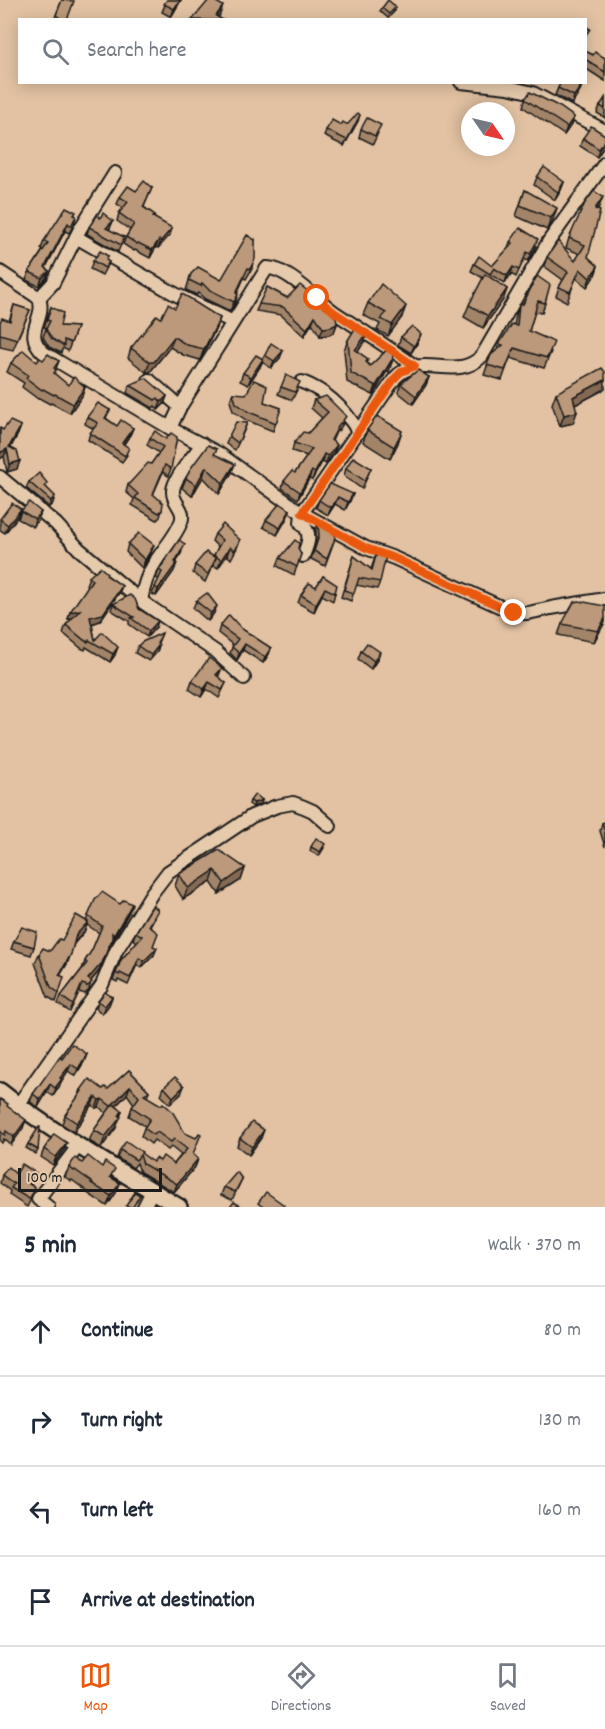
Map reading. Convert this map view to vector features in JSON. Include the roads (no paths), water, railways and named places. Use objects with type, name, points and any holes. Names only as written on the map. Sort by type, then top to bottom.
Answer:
[{"type":"street","points":[[479,84],[508,87],[532,93],[605,131]]},
{"type":"street","points":[[303,556],[309,538],[306,528],[301,523],[302,513],[395,378],[401,372],[415,366],[454,368],[470,365],[482,356],[549,241],[605,163]]},
{"type":"street","points":[[39,298],[53,283],[76,237],[115,173]]},
{"type":"street","points":[[76,237],[175,294],[233,321]]},
{"type":"street","points":[[170,428],[180,407],[267,268],[273,268],[300,284],[334,312],[415,366]]},
{"type":"street","points":[[0,272],[39,298],[41,303],[34,334],[36,345],[44,353],[170,428],[202,444],[302,513],[366,548],[394,558],[514,613],[528,614],[605,598]]},
{"type":"street","points":[[150,380],[180,407]]},
{"type":"street","points":[[302,382],[329,398],[348,415],[358,431]]},
{"type":"street","points":[[141,601],[144,583],[182,519],[183,514],[172,493],[174,484],[202,444]]},
{"type":"street","points":[[0,477],[141,601],[216,652],[244,678]]},
{"type":"street","points":[[18,1105],[102,985],[116,951],[152,893],[168,872],[252,816],[278,806],[292,803],[304,807],[314,811],[330,826]]},
{"type":"street","points":[[0,1091],[79,1145],[179,1207]]},
{"type":"street","points":[[48,1207],[35,1203],[79,1145]]},
{"type":"street","points":[[144,1207],[152,1191]]}]
